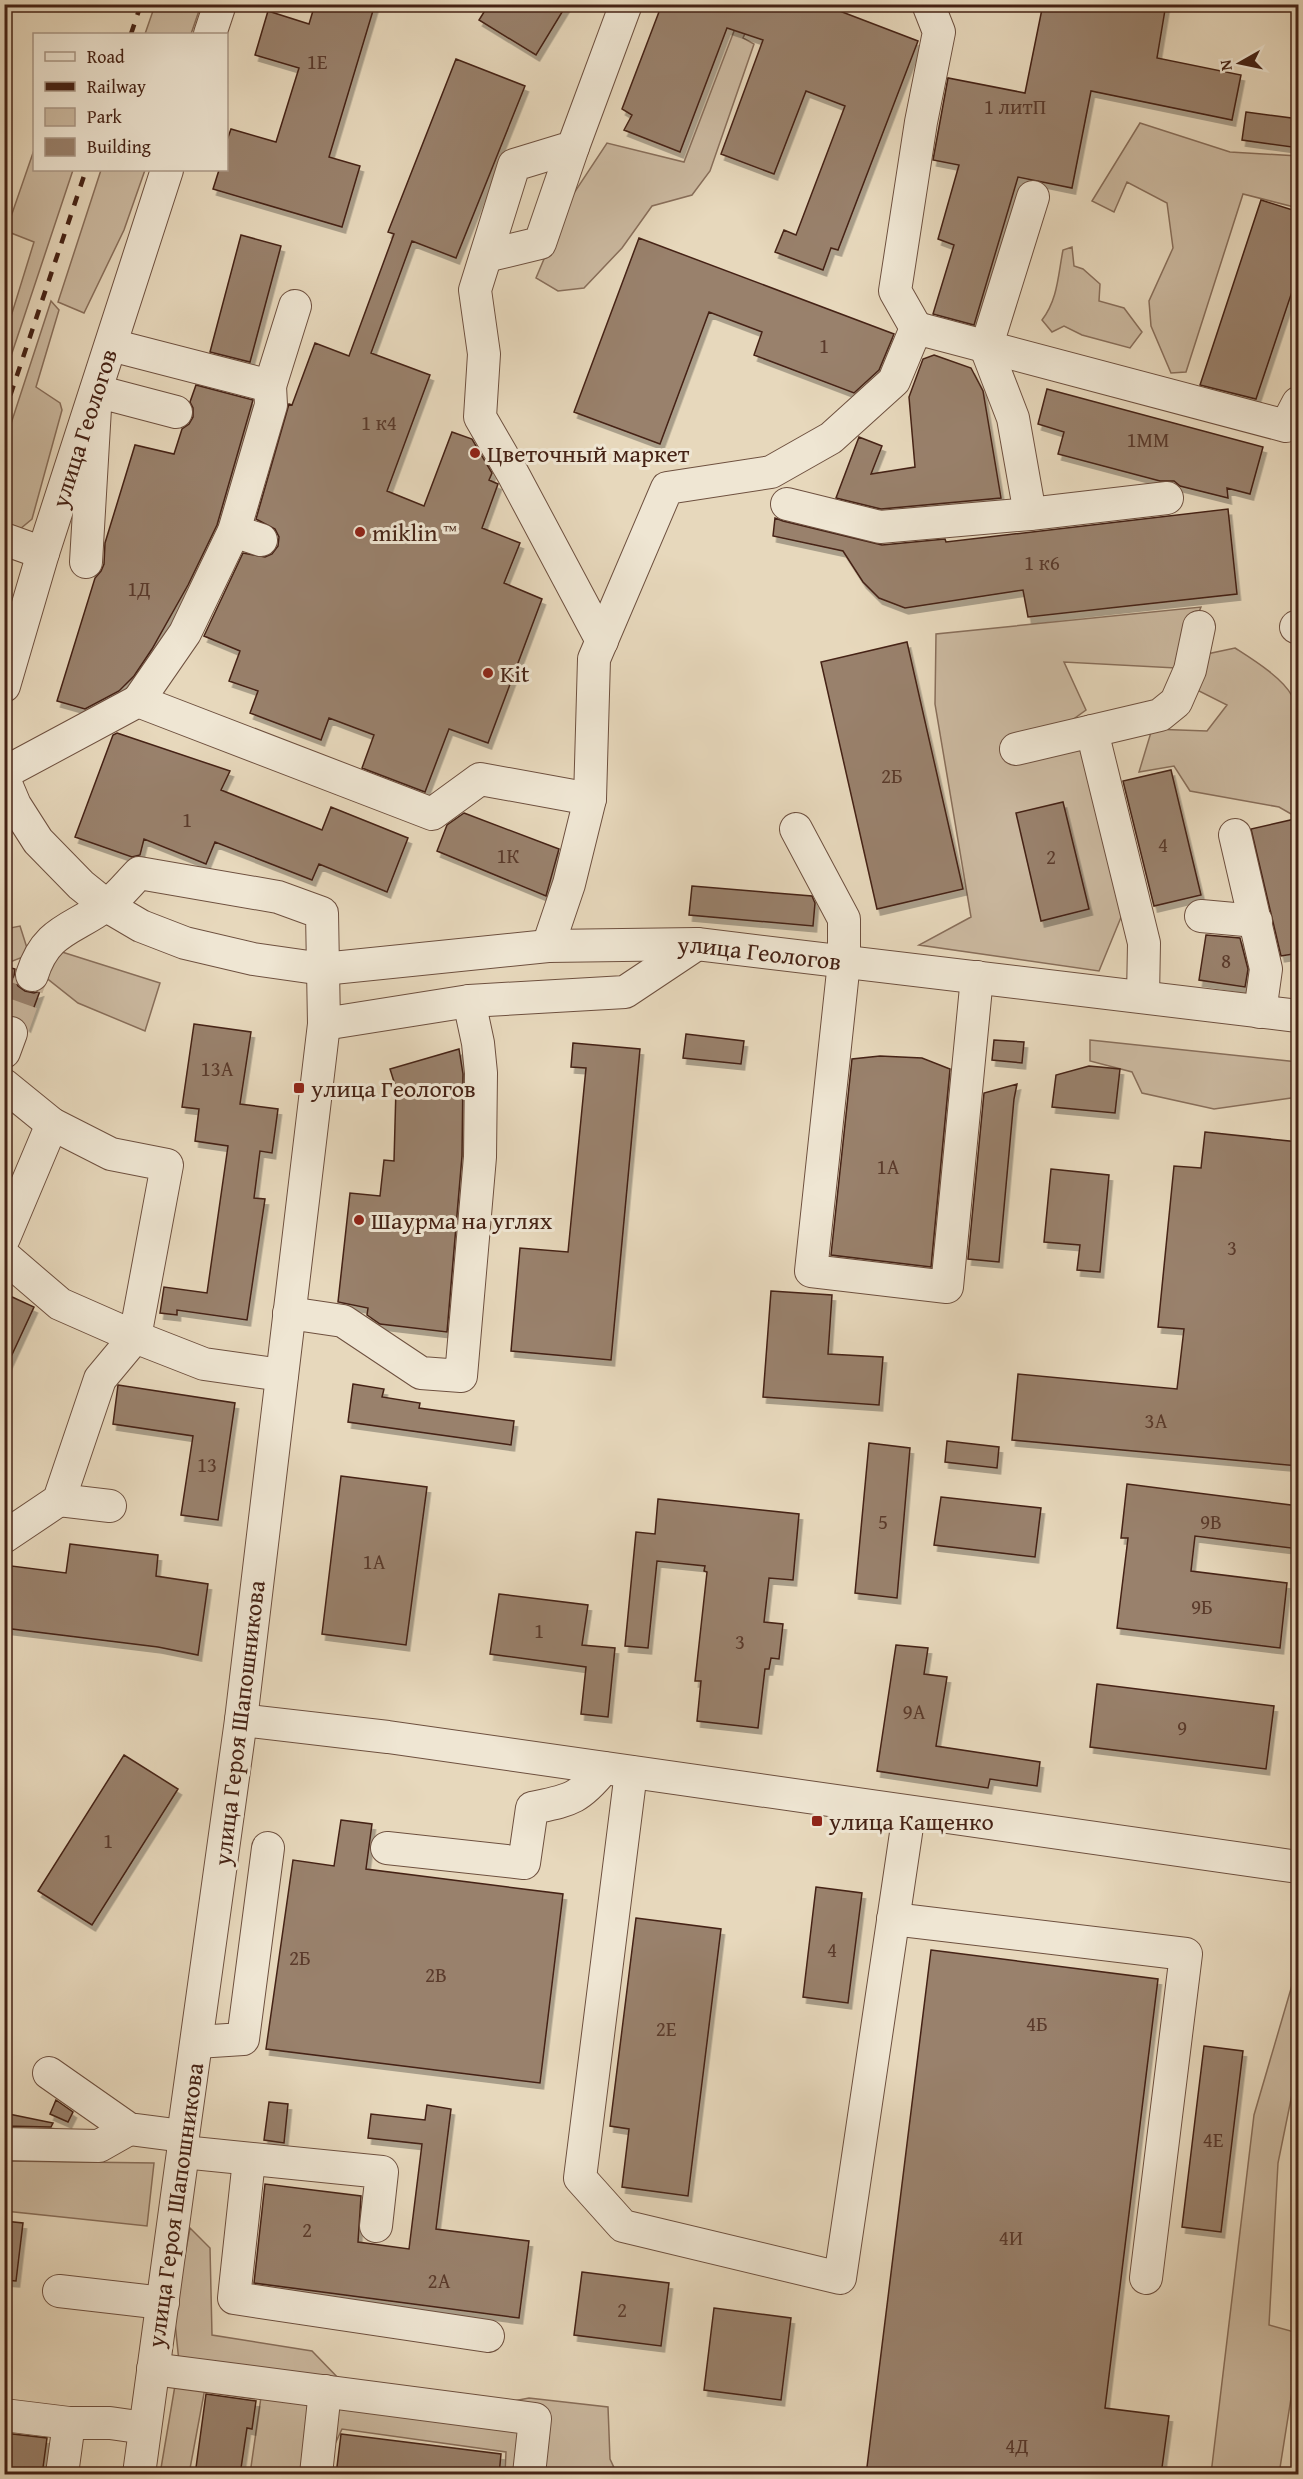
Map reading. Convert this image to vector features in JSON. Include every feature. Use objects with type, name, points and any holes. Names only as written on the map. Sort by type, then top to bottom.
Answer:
[{"type":"street","points":[[210,33],[220,4]]},
{"type":"street","points":[[486,256],[540,243],[626,4]]},
{"type":"street","points":[[928,4],[939,32],[921,122],[895,291],[916,328],[1286,426],[1299,403]]},
{"type":"street","points":[[573,147],[514,165],[475,290],[484,354],[480,417],[602,641]]},
{"type":"street","name":"улица Геологов","points":[[4,686],[43,554],[167,171]]},
{"type":"street","points":[[1030,514],[1013,418],[986,348],[1033,197]]},
{"type":"street","points":[[4,773],[138,701],[247,535],[271,405],[270,386],[295,306]]},
{"type":"street","points":[[548,946],[569,884],[590,799],[594,659],[667,488],[771,472],[831,438],[894,381],[916,328]]},
{"type":"street","points":[[111,345],[270,386]]},
{"type":"street","points":[[86,562],[96,391],[176,412]]},
{"type":"street","points":[[787,504],[880,527],[1030,514],[1167,498]]},
{"type":"street","points":[[4,538],[43,554]]},
{"type":"street","points":[[1016,749],[1160,715],[1176,702],[1190,670],[1199,627]]},
{"type":"street","points":[[138,701],[432,814],[480,779],[590,799]]},
{"type":"street","points":[[1092,731],[1144,943],[1143,998]]},
{"type":"street","name":"улица Геологов","points":[[4,779],[15,805],[38,841],[81,885],[106,906],[141,926],[185,944],[253,959],[322,969],[548,946],[697,944],[1299,1016]]},
{"type":"street","points":[[796,829],[844,919],[844,962],[811,1271],[947,1287],[977,977]]},
{"type":"street","points":[[1235,835],[1266,969],[1260,1012]]},
{"type":"street","name":"улица Героя Шапошникова","points":[[106,906],[139,873],[278,897],[322,913],[324,1024],[241,1720],[139,2475]]},
{"type":"street","points":[[32,975],[36,963],[54,936],[106,906]]},
{"type":"street","points":[[1201,916],[1256,921]]},
{"type":"street","points":[[324,1024],[469,1001],[625,992],[697,944]]},
{"type":"street","points":[[289,1313],[343,1321],[421,1373],[461,1376],[480,1157],[481,1073],[478,1043],[469,1001]]},
{"type":"street","points":[[4,1085],[52,1124],[111,1154],[167,1165],[135,1337],[100,1379],[59,1500],[4,1537]]},
{"type":"street","points":[[4,1238],[52,1124]]},
{"type":"street","points":[[4,1256],[60,1304],[135,1337],[204,1364],[282,1375]]},
{"type":"street","points":[[59,1500],[110,1506]]},
{"type":"street","points":[[241,1720],[388,1737],[1299,1868]]},
{"type":"street","points":[[387,1848],[524,1863],[532,1808],[571,1800],[593,1782],[617,1770]]},
{"type":"street","points":[[617,1770],[580,2178],[623,2226],[840,2278],[909,1812]]},
{"type":"street","points":[[197,2042],[243,2039],[268,1848]]},
{"type":"street","points":[[216,1897],[261,1903]]},
{"type":"street","points":[[894,1919],[1186,1954],[1146,2278]]},
{"type":"street","points":[[49,2073],[129,2129],[249,2160],[382,2172],[376,2226]]},
{"type":"street","points":[[4,2144],[99,2146],[129,2129]]},
{"type":"street","points":[[249,2160],[234,2298],[488,2336]]},
{"type":"street","points":[[59,2291],[163,2303]]},
{"type":"street","points":[[153,2369],[535,2419],[530,2475]]},
{"type":"street","points":[[316,2475],[325,2391]]},
{"type":"street","points":[[4,2415],[69,2423],[110,2423],[145,2428]]},
{"type":"street","points":[[62,2475],[69,2423]]},
{"type":"green space","points":[[155,5],[201,5],[191,33],[145,33]]},
{"type":"green space","points":[[744,5],[758,5],[743,38],[754,44],[710,171],[692,195],[652,206],[622,248],[584,288],[558,291],[536,278],[568,202],[607,143],[684,162]]},
{"type":"green space","points":[[1140,123],[1230,152],[1298,156],[1298,208],[1243,194],[1186,372],[1171,373],[1151,326],[1149,301],[1173,248],[1167,203],[1127,182],[1114,212],[1092,201]]},
{"type":"green space","points":[[33,153],[33,171],[73,171],[10,359],[12,372],[5,394],[5,320],[9,350],[8,326],[34,242],[6,231]]},
{"type":"green space","points":[[101,171],[145,171],[124,230],[84,313],[58,302]]},
{"type":"green space","points":[[1072,247],[1074,266],[1083,269],[1100,284],[1099,301],[1124,308],[1142,332],[1130,348],[1082,335],[1064,326],[1052,332],[1042,320],[1054,295],[1063,250]]},
{"type":"green space","points":[[51,301],[59,310],[36,387],[60,403],[62,410],[32,519],[14,534],[5,530],[5,442]]},
{"type":"green space","points":[[1201,607],[1176,668],[1064,662],[1086,710],[1064,726],[1090,764],[1124,910],[1099,971],[919,945],[971,917],[935,704],[936,634]]},
{"type":"green space","points":[[1235,648],[1282,682],[1292,696],[1299,738],[1298,818],[1279,807],[1190,791],[1174,766],[1139,772],[1152,729],[1207,731],[1227,705],[1191,687],[1207,654]]},
{"type":"green space","points":[[20,926],[27,948],[23,957],[5,964],[5,929]]},
{"type":"green space","points":[[62,952],[160,983],[145,1031],[78,1003],[44,976]]},
{"type":"green space","points":[[1090,1040],[1298,1062],[1298,1097],[1214,1109],[1142,1093],[1132,1072],[1090,1061]]},
{"type":"green space","points":[[1295,1975],[1298,1975],[1298,2065],[1278,2163],[1269,2325],[1298,2333],[1298,2354],[1279,2474],[1211,2474],[1254,2115]]},
{"type":"green space","points":[[5,2161],[154,2163],[147,2226],[5,2211]]},
{"type":"green space","points":[[190,2228],[210,2248],[212,2335],[312,2351],[345,2385],[497,2404],[529,2398],[608,2407],[610,2459],[617,2474],[505,2473],[506,2452],[342,2429],[321,2474],[250,2474],[261,2397],[205,2388],[189,2474],[160,2474],[179,2362],[174,2313]]},
{"type":"building","points":[[315,4],[375,4],[329,157],[360,166],[342,227],[213,189],[219,171],[228,171],[228,137],[231,129],[276,142],[299,68],[255,55],[268,11],[309,24]]},
{"type":"building","points":[[489,4],[567,4],[536,55],[479,20]]},
{"type":"building","points":[[662,4],[839,4],[837,10],[918,41],[838,250],[831,248],[823,270],[775,252],[784,230],[796,235],[845,106],[806,91],[774,174],[721,154],[763,40],[727,28],[680,152],[624,130],[632,115],[622,109]]},
{"type":"building","points":[[1043,4],[1166,4],[1157,58],[1241,75],[1232,120],[1091,91],[1072,188],[1018,177],[974,325],[933,314],[954,245],[938,239],[959,165],[933,160],[948,78],[1025,93]]},
{"type":"building","points":[[456,59],[525,86],[456,258],[412,241],[371,353],[430,375],[387,491],[424,506],[452,432],[472,439],[492,473],[489,480],[498,484],[482,528],[520,543],[504,583],[542,599],[488,743],[449,729],[425,792],[362,768],[374,735],[329,718],[321,740],[250,713],[258,691],[229,681],[240,651],[204,636],[243,553],[265,557],[272,554],[278,546],[279,537],[275,529],[256,519],[289,404],[292,405],[315,343],[349,356],[394,234],[388,232]]},
{"type":"building","points":[[1246,112],[1299,119],[1299,148],[1242,140]]},
{"type":"building","points":[[1261,200],[1299,212],[1299,271],[1256,399],[1200,385]]},
{"type":"building","points":[[241,235],[281,246],[250,362],[210,352]]},
{"type":"building","points":[[639,238],[894,334],[879,370],[854,393],[754,355],[762,332],[709,312],[660,444],[574,412]]},
{"type":"building","points":[[934,355],[971,368],[983,391],[1001,498],[881,509],[836,498],[859,437],[882,446],[871,474],[915,467],[909,397],[923,359]]},
{"type":"building","points":[[196,385],[253,400],[217,525],[188,585],[134,676],[119,691],[85,709],[57,701],[95,578],[104,564],[105,543],[135,445],[174,454],[182,429],[193,417],[190,402]]},
{"type":"building","points":[[1047,389],[1263,447],[1250,494],[1227,488],[1228,498],[1180,486],[1174,481],[1160,481],[1058,454],[1064,432],[1038,424]]},
{"type":"building","points":[[1228,509],[1237,594],[1028,617],[1023,590],[905,608],[879,598],[863,582],[843,551],[773,536],[775,518],[882,545],[945,539],[946,542]]},
{"type":"building","points":[[907,642],[963,889],[877,909],[821,662]]},
{"type":"building","points":[[117,733],[230,771],[221,790],[322,830],[331,807],[408,838],[387,892],[319,864],[312,880],[215,842],[206,864],[144,839],[140,855],[132,857],[75,837],[113,735]]},
{"type":"building","points":[[1171,770],[1201,895],[1154,906],[1123,781]]},
{"type":"building","points":[[1063,802],[1089,909],[1041,921],[1016,813]]},
{"type":"building","points":[[464,813],[559,849],[546,896],[437,851],[447,825]]},
{"type":"building","points":[[1295,819],[1299,835],[1299,953],[1281,956],[1251,829]]},
{"type":"building","points":[[692,886],[812,896],[815,903],[813,926],[689,915]]},
{"type":"building","points":[[1206,935],[1240,938],[1248,969],[1245,987],[1199,980]]},
{"type":"building","points":[[4,966],[15,969],[14,977],[18,986],[25,991],[34,993],[40,991],[27,1026],[18,1016],[4,1017]]},
{"type":"building","points":[[194,1024],[251,1032],[240,1104],[278,1109],[272,1153],[260,1151],[254,1198],[265,1199],[247,1320],[177,1310],[177,1315],[160,1313],[164,1287],[207,1293],[228,1146],[195,1141],[199,1109],[182,1107]]},
{"type":"building","points":[[686,1034],[744,1041],[741,1064],[683,1058]]},
{"type":"building","points":[[994,1040],[1024,1042],[1022,1063],[992,1060]]},
{"type":"building","points":[[573,1043],[640,1049],[611,1360],[511,1351],[520,1248],[568,1252],[586,1068],[571,1067]]},
{"type":"building","points":[[459,1049],[463,1074],[462,1156],[447,1332],[380,1324],[367,1315],[368,1308],[338,1302],[350,1193],[380,1196],[384,1160],[394,1161],[396,1088],[390,1069]]},
{"type":"building","points":[[880,1056],[922,1058],[950,1069],[931,1267],[831,1255],[852,1059]]},
{"type":"building","points":[[1089,1066],[1120,1069],[1115,1113],[1052,1107],[1056,1075]]},
{"type":"building","points":[[1017,1084],[999,1262],[968,1259],[984,1093]]},
{"type":"building","points":[[1205,1132],[1299,1142],[1299,1466],[1012,1440],[1018,1374],[1177,1389],[1184,1329],[1158,1327],[1174,1166],[1201,1168]]},
{"type":"building","points":[[1051,1169],[1109,1175],[1100,1272],[1077,1270],[1080,1245],[1044,1242]]},
{"type":"building","points":[[771,1291],[832,1295],[828,1354],[883,1357],[879,1405],[763,1397]]},
{"type":"building","points":[[10,1296],[34,1307],[4,1372],[4,1308]]},
{"type":"building","points":[[353,1384],[384,1389],[382,1397],[420,1403],[419,1408],[514,1421],[511,1445],[348,1422]]},
{"type":"building","points":[[118,1385],[235,1403],[218,1520],[181,1515],[193,1436],[113,1424]]},
{"type":"building","points":[[947,1441],[999,1447],[997,1468],[945,1462]]},
{"type":"building","points":[[869,1443],[910,1448],[897,1598],[855,1593]]},
{"type":"building","points":[[341,1476],[427,1487],[406,1645],[322,1634]]},
{"type":"building","points":[[1127,1484],[1299,1506],[1299,1549],[1195,1536],[1191,1571],[1287,1583],[1280,1648],[1117,1628],[1128,1538],[1121,1538]]},
{"type":"building","points":[[941,1497],[1041,1508],[1035,1557],[934,1545]]},
{"type":"building","points":[[658,1499],[799,1514],[793,1580],[769,1578],[764,1622],[783,1624],[779,1659],[771,1658],[769,1669],[765,1669],[758,1728],[697,1721],[701,1681],[695,1681],[707,1572],[704,1571],[705,1566],[657,1561],[648,1648],[625,1646],[636,1532],[655,1534]]},
{"type":"building","points":[[70,1544],[158,1555],[156,1576],[208,1584],[198,1655],[158,1647],[4,1628],[4,1565],[66,1573]]},
{"type":"building","points":[[499,1594],[588,1605],[582,1645],[615,1648],[608,1717],[581,1714],[586,1667],[490,1654]]},
{"type":"building","points":[[896,1645],[928,1648],[924,1674],[947,1677],[936,1746],[1040,1762],[1037,1786],[990,1779],[988,1788],[877,1771]]},
{"type":"building","points":[[1097,1684],[1274,1706],[1266,1769],[1090,1747]]},
{"type":"building","points":[[124,1755],[178,1789],[92,1925],[38,1891]]},
{"type":"building","points":[[341,1820],[372,1824],[366,1869],[563,1894],[540,2083],[266,2049],[293,1860],[334,1866]]},
{"type":"building","points":[[816,1887],[862,1893],[848,2003],[803,1997]]},
{"type":"building","points":[[636,1918],[721,1929],[688,2196],[622,2187],[629,2129],[610,2126]]},
{"type":"building","points":[[931,1950],[1158,1979],[1105,2408],[1169,2416],[1161,2475],[866,2475]]},
{"type":"building","points":[[1204,2046],[1243,2051],[1221,2232],[1182,2227]]},
{"type":"building","points":[[56,2100],[73,2112],[68,2122],[50,2114]]},
{"type":"building","points":[[269,2102],[288,2104],[284,2143],[264,2140]]},
{"type":"building","points":[[427,2105],[451,2109],[436,2229],[529,2241],[519,2318],[254,2283],[265,2184],[361,2196],[358,2242],[409,2249],[422,2144],[368,2138],[371,2114],[425,2120]]},
{"type":"building","points":[[4,2113],[53,2123],[51,2127],[4,2126]]},
{"type":"building","points":[[4,2221],[23,2223],[16,2281],[4,2280]]},
{"type":"building","points":[[582,2272],[669,2283],[661,2346],[574,2335]]},
{"type":"building","points":[[714,2308],[791,2318],[781,2400],[704,2390]]},
{"type":"building","points":[[206,2394],[256,2401],[252,2429],[247,2428],[240,2475],[195,2475]]},
{"type":"building","points":[[4,2433],[47,2438],[42,2475],[4,2475]]},
{"type":"building","points":[[341,2434],[501,2454],[499,2475],[336,2475]]},
{"type":"tunnel","points":[[11,1033],[32,975]]},
{"type":"railway","points":[[131,33],[141,4]]},
{"type":"railway","points":[[4,414],[86,171]]},
{"type":"place","name":"Цветочный маркет","points":[[475,453]]},
{"type":"place","name":"miklin ™","points":[[360,532]]},
{"type":"place","name":"Kit","points":[[488,673]]},
{"type":"place","name":"улица Геологов","points":[[299,1088]]},
{"type":"place","name":"Шаурма на углях","points":[[359,1220]]},
{"type":"place","name":"улица Кащенко","points":[[817,1821]]}]
